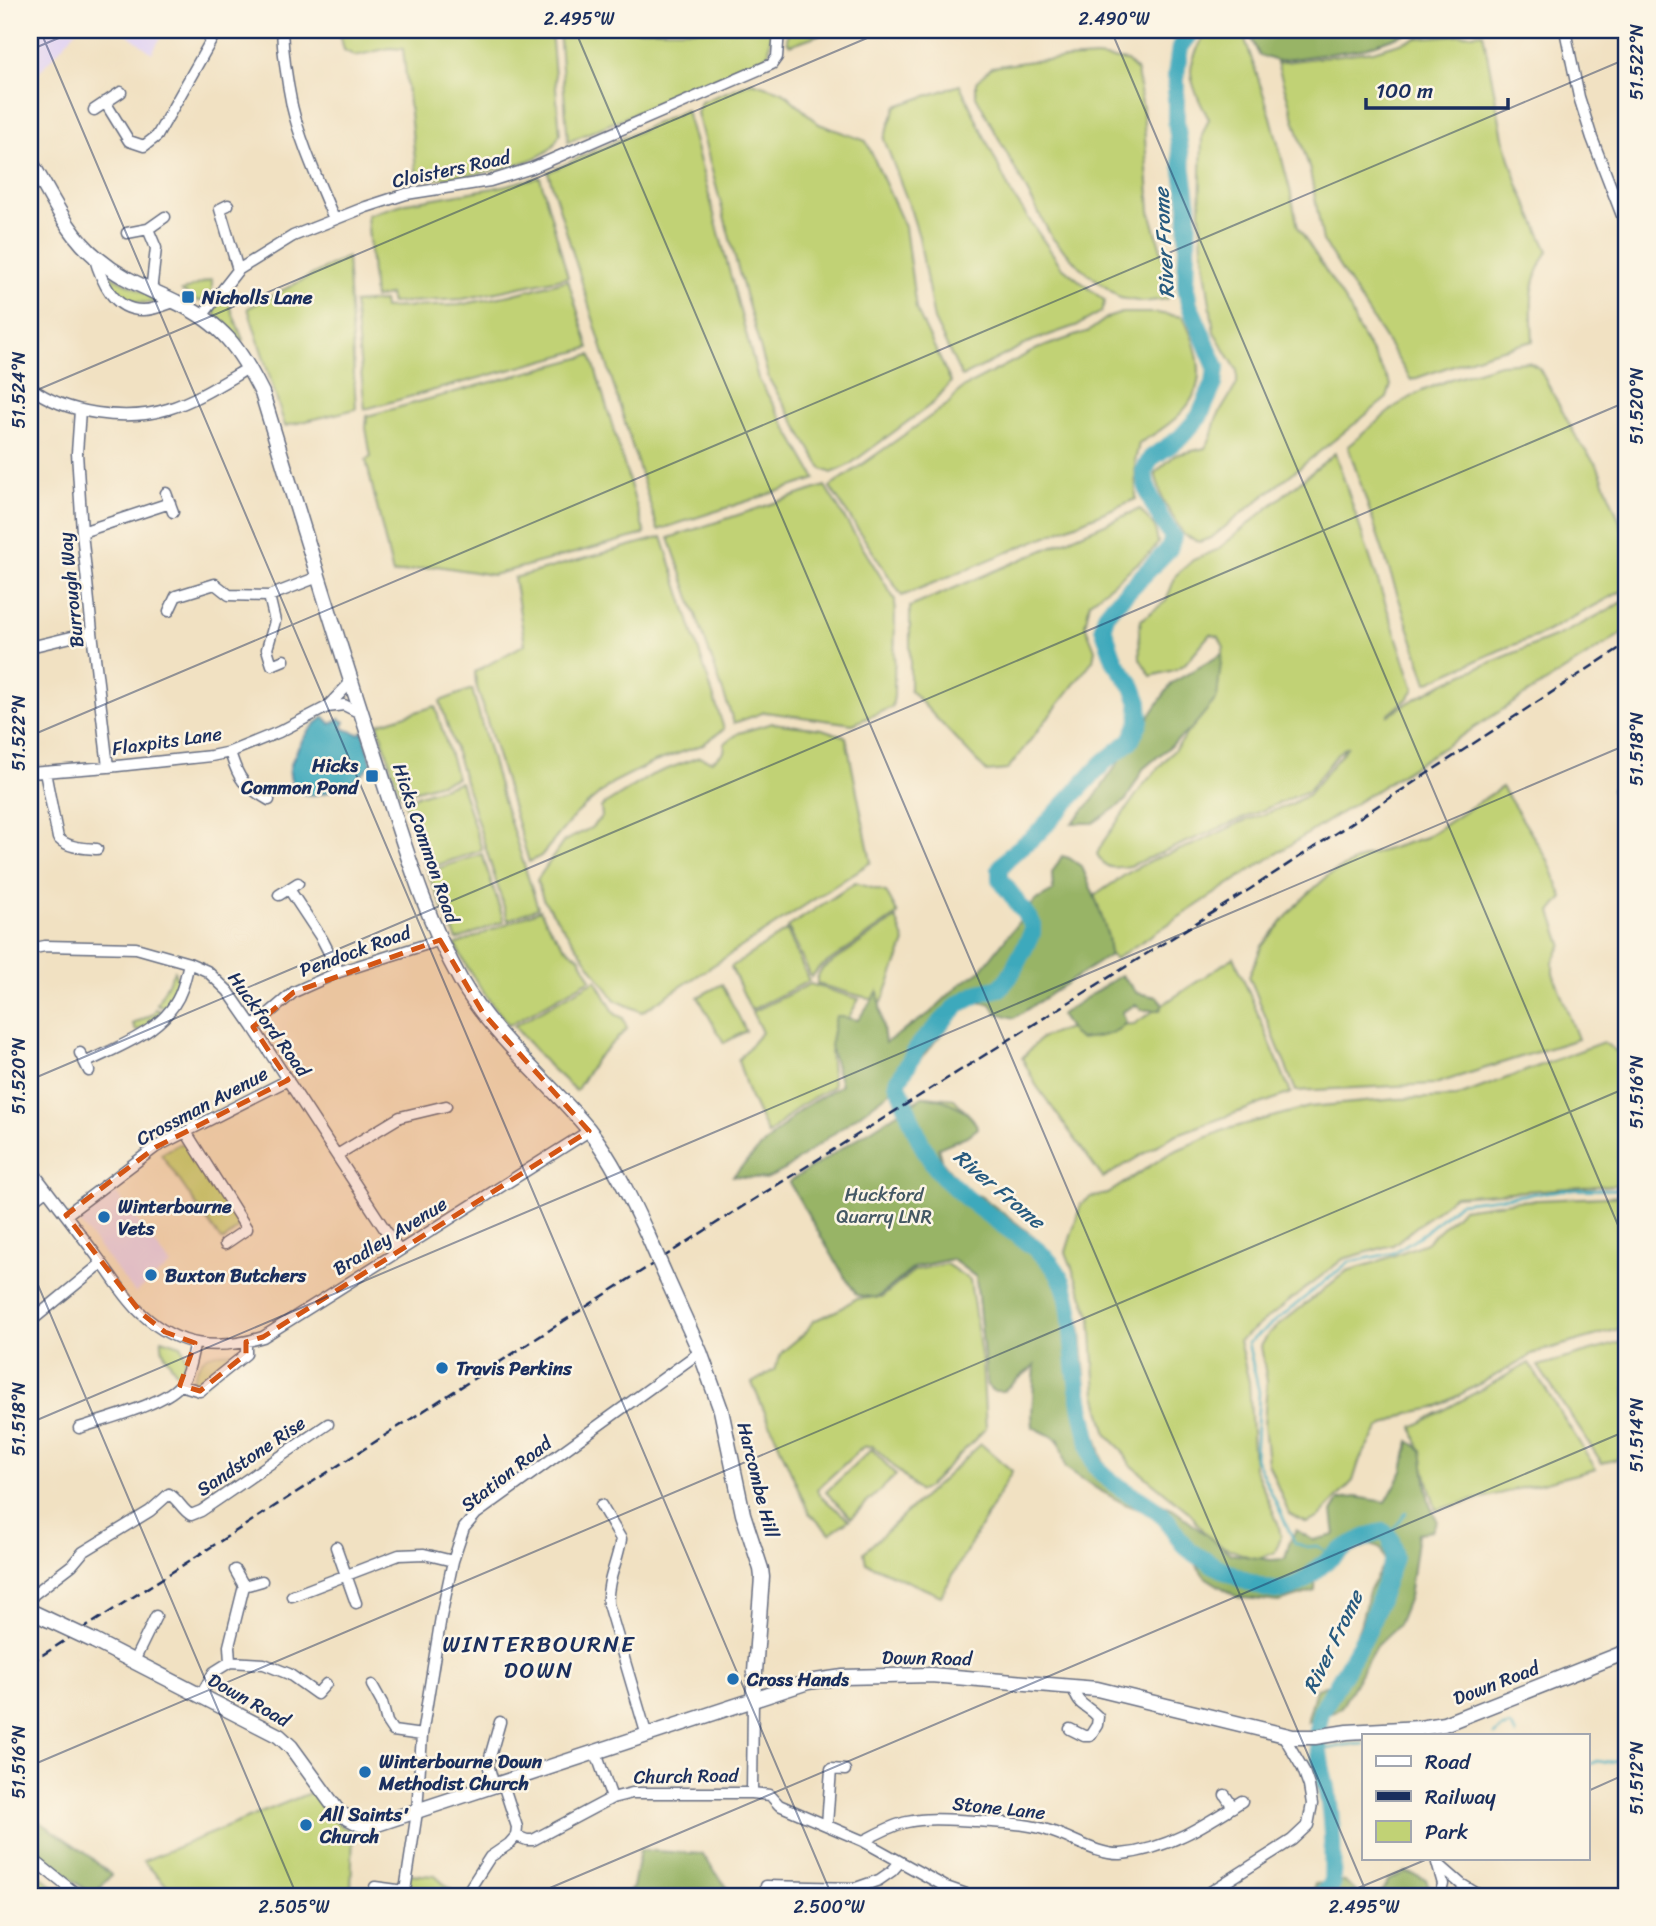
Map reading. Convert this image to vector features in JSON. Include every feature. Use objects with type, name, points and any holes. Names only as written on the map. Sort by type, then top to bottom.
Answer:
[{"type":"street","points":[[105,102],[129,141],[144,146],[156,136],[217,30]]},
{"type":"street","points":[[282,30],[283,53],[293,108],[334,219]]},
{"type":"street","name":"Cloisters Road","points":[[202,316],[238,270],[293,236],[406,194],[490,181],[544,163],[772,64],[777,57],[779,30]]},
{"type":"street","points":[[1565,30],[1579,97],[1626,226]]},
{"type":"street","points":[[94,110],[121,92]]},
{"type":"street","points":[[164,97],[175,103]]},
{"type":"street","points":[[30,161],[72,231],[94,256],[122,278],[176,301],[202,316],[226,336],[250,367],[201,395],[167,409],[122,416],[60,404],[30,387]]},
{"type":"street","points":[[228,205],[220,209],[238,270]]},
{"type":"street","points":[[127,233],[148,229],[165,217]]},
{"type":"street","points":[[148,229],[156,248],[151,292]]},
{"type":"street","points":[[94,256],[99,275],[108,292],[124,306],[140,311],[176,301]]},
{"type":"street","name":"Hicks Common Road","points":[[250,367],[262,393],[415,878],[440,940],[461,981],[482,1013],[589,1131],[624,1186],[667,1279]]},
{"type":"street","name":"Burrough Way","points":[[80,410],[77,453],[82,532],[108,767]]},
{"type":"street","points":[[82,532],[170,502]]},
{"type":"street","points":[[169,611],[176,596],[215,584],[229,595],[269,596],[318,577]]},
{"type":"street","points":[[269,596],[275,621],[267,649],[272,665],[284,660]]},
{"type":"street","points":[[30,647],[92,632]]},
{"type":"street","name":"Flaxpits Lane","points":[[30,773],[108,767],[230,752],[279,732],[327,707],[351,682]]},
{"type":"street","points":[[327,707],[344,705],[362,714]]},
{"type":"street","points":[[230,752],[242,781],[249,789],[270,800]]},
{"type":"street","points":[[45,772],[58,838],[63,843],[97,849]]},
{"type":"street","points":[[288,889],[339,972]]},
{"type":"street","name":"Pendock Road","points":[[253,1027],[295,992],[339,972],[440,940]]},
{"type":"street","name":"Huckford Road","points":[[30,948],[136,948],[207,971],[228,991],[253,1027],[399,1251]]},
{"type":"street","points":[[85,1062],[159,1024],[182,991],[189,963]]},
{"type":"street","name":"Crossman Avenue","points":[[65,1215],[156,1147],[288,1080]]},
{"type":"street","points":[[337,1155],[400,1117],[435,1113],[446,1106]]},
{"type":"street","name":"Bradley Avenue","points":[[30,1168],[141,1313],[165,1332],[195,1343],[221,1346],[263,1337],[589,1131]]},
{"type":"street","points":[[186,1132],[247,1229],[225,1244]]},
{"type":"street","points":[[30,1202],[46,1190]]},
{"type":"street","points":[[30,1322],[102,1263]]},
{"type":"street","name":"Harcombe Hill","points":[[667,1279],[700,1352],[721,1410],[743,1514],[761,1569],[753,1699]]},
{"type":"street","points":[[180,1385],[200,1391],[246,1354],[246,1342]]},
{"type":"street","points":[[79,1428],[159,1400],[180,1385],[188,1371],[195,1343]]},
{"type":"street","name":"Station Road","points":[[375,1887],[405,1891],[417,1812],[422,1735],[441,1617],[453,1561],[464,1528],[476,1514],[700,1352]]},
{"type":"street","name":"Sandstone Rise","points":[[30,1600],[72,1565],[83,1552],[150,1511],[169,1494],[191,1515],[201,1511],[328,1424]]},
{"type":"street","points":[[601,1505],[621,1539],[607,1592],[608,1604],[647,1736]]},
{"type":"street","points":[[336,1547],[356,1602]]},
{"type":"street","points":[[292,1595],[399,1555],[424,1554],[453,1561]]},
{"type":"street","points":[[230,1662],[229,1646],[244,1586],[235,1570]]},
{"type":"street","points":[[613,1574],[625,1579]]},
{"type":"street","points":[[244,1586],[262,1581]]},
{"type":"street","name":"Down Road","points":[[30,1611],[279,1736],[339,1813],[360,1824],[374,1825],[753,1699],[808,1682],[843,1677],[931,1675],[1097,1689],[1288,1736],[1315,1737],[1420,1728],[1444,1730],[1626,1653]]},
{"type":"street","points":[[134,1661],[156,1616]]},
{"type":"street","points":[[201,1695],[214,1672],[230,1662],[264,1664],[289,1674],[317,1694],[326,1684]]},
{"type":"street","points":[[372,1685],[377,1706],[393,1731],[422,1735]]},
{"type":"street","points":[[1070,1729],[1090,1736],[1097,1725],[1098,1717],[1082,1706],[1076,1698],[1073,1686]]},
{"type":"street","name":"Church Road","points":[[516,1836],[533,1840],[612,1798],[632,1793],[752,1793],[753,1699]]},
{"type":"street","points":[[465,1896],[490,1857],[516,1836],[517,1827],[488,1764],[500,1722]]},
{"type":"street","points":[[1204,1896],[1292,1840],[1308,1825],[1312,1804],[1309,1786],[1288,1736]]},
{"type":"street","name":"Church Road","points":[[596,1753],[612,1798]]},
{"type":"street","points":[[827,1825],[831,1769],[845,1770]]},
{"type":"street","points":[[752,1793],[770,1795],[779,1805],[863,1841],[946,1887],[972,1896]]},
{"type":"street","name":"Stone Lane","points":[[863,1841],[904,1823],[926,1819],[964,1820],[1034,1826],[1102,1852],[1118,1854],[1175,1840],[1238,1804],[1225,1795]]},
{"type":"street","points":[[30,1857],[79,1896]]},
{"type":"street","points":[[1435,1860],[1461,1884],[1481,1896]]},
{"type":"street","points":[[1435,1860],[1443,1884],[1441,1895]]},
{"type":"street","points":[[766,1886],[856,1888],[879,1880],[900,1862]]},
{"type":"street","points":[[1441,1895],[1450,1887],[1461,1884]]},
{"type":"highlighted area","points":[[440,940],[483,1013],[589,1131],[263,1337],[246,1342],[246,1354],[200,1391],[180,1385],[195,1343],[165,1332],[141,1313],[66,1215],[156,1147],[288,1080],[253,1027],[294,992]]},
{"type":"shaded area","points":[[30,30],[77,30],[30,82]]},
{"type":"shaded area","points":[[122,30],[165,30],[152,53]]},
{"type":"shaded area","points":[[105,1191],[115,1192],[171,1265],[135,1293],[78,1221],[80,1211]]},
{"type":"green space","points":[[223,30],[277,30],[278,36],[220,33]]},
{"type":"green space","points":[[339,30],[551,30],[560,134],[551,148],[525,162],[466,176],[417,178],[403,49],[389,48],[355,56],[344,50]]},
{"type":"green space","points":[[559,30],[771,30],[769,52],[764,58],[568,142]]},
{"type":"green space","points":[[788,30],[832,30],[790,45],[787,41]]},
{"type":"green space","points":[[1207,30],[1242,30],[1271,117],[1298,227],[1350,309],[1357,327],[1391,385],[1387,398],[1211,538],[1199,542],[1184,535],[1163,501],[1155,473],[1175,455],[1205,448],[1216,419],[1237,384],[1237,370],[1214,332],[1202,248],[1202,135],[1209,119],[1195,90],[1191,67]]},
{"type":"green space","points":[[1247,30],[1411,30],[1362,49],[1277,61],[1259,55]]},
{"type":"green space","points":[[1483,33],[1503,137],[1519,187],[1548,251],[1537,274],[1532,294],[1533,341],[1488,353],[1411,380],[1323,241],[1310,171],[1277,63],[1373,51],[1417,38]]},
{"type":"green space","points":[[1097,57],[1127,61],[1137,71],[1143,110],[1150,211],[1173,292],[1166,299],[1143,302],[1120,298],[1081,268],[1052,238],[976,96],[976,82],[992,67],[1032,61]]},
{"type":"green space","points":[[752,82],[783,92],[819,124],[866,141],[905,227],[916,309],[951,382],[933,403],[849,465],[832,473],[822,469],[769,379],[697,113],[701,102]]},
{"type":"green space","points":[[960,85],[1011,193],[1061,266],[1105,301],[1101,312],[1078,325],[1032,341],[962,377],[934,320],[919,237],[884,139],[896,106]]},
{"type":"green space","points":[[686,110],[758,378],[816,479],[658,530],[548,172]]},
{"type":"green space","points":[[540,177],[568,277],[463,299],[391,303],[389,295],[374,298],[367,215],[406,203]]},
{"type":"green space","points":[[347,257],[356,409],[285,426],[248,308]]},
{"type":"green space","points":[[107,274],[158,299],[158,302],[141,303],[127,298],[105,277]]},
{"type":"green space","points":[[212,279],[212,293],[202,301],[197,301],[182,291]]},
{"type":"green space","points":[[568,280],[589,348],[365,409],[354,303],[383,301],[384,308],[459,305]]},
{"type":"green space","points":[[226,296],[243,340],[214,313],[218,302]]},
{"type":"green space","points":[[1122,313],[1156,313],[1183,317],[1198,359],[1196,391],[1188,405],[1176,418],[1139,443],[1135,461],[1136,499],[902,596],[830,487],[948,404],[962,388],[1037,349],[1089,331],[1107,318]]},
{"type":"green space","points":[[591,355],[645,534],[493,575],[437,566],[393,574],[366,460],[371,457],[366,428],[367,416]]},
{"type":"green space","points":[[1528,362],[1539,368],[1579,442],[1598,467],[1626,537],[1626,589],[1538,636],[1427,683],[1348,446],[1396,406],[1422,391],[1500,364]]},
{"type":"green space","points":[[1335,453],[1414,689],[1407,699],[1387,716],[1448,682],[1563,633],[1626,600],[1626,631],[1115,959],[1110,955],[1108,937],[1094,896],[1134,869],[1157,858],[1308,795],[1348,746],[1339,752],[1308,791],[1130,866],[1107,866],[1097,854],[1144,784],[1183,740],[1212,683],[1224,647],[1219,637],[1210,634],[1184,665],[1151,676],[1140,659],[1141,620],[1166,601],[1176,575],[1193,560],[1217,550]]},
{"type":"green space","points":[[825,486],[895,600],[892,707],[853,724],[765,712],[734,723],[669,538]]},
{"type":"green space","points":[[1140,509],[1155,528],[1158,543],[1150,553],[1090,602],[1085,625],[1095,650],[1093,660],[1007,770],[987,772],[910,690],[910,607]]},
{"type":"green space","points":[[662,537],[724,729],[702,745],[652,763],[612,783],[575,815],[541,856],[529,862],[476,684],[475,672],[525,644],[514,578]]},
{"type":"green space","points":[[1222,654],[1217,698],[1192,728],[1143,769],[1126,800],[1093,823],[1072,823],[1093,800],[1172,683]]},
{"type":"green space","points":[[472,689],[502,797],[538,908],[508,920],[440,701]]},
{"type":"green space","points":[[435,706],[457,778],[400,795],[378,724]]},
{"type":"green space","points":[[772,723],[822,729],[846,737],[871,862],[642,1012],[615,1000],[543,899],[537,880],[564,841],[591,828],[602,817],[601,807],[652,775],[699,757],[712,761],[724,752],[725,743],[739,733]]},
{"type":"green space","points":[[460,782],[482,850],[426,869],[404,800]]},
{"type":"green space","points":[[1502,787],[1548,860],[1563,898],[1551,912],[1562,944],[1553,962],[1553,973],[1578,1039],[1435,1084],[1296,1091],[1249,976],[1262,946],[1297,904],[1330,874],[1366,856],[1426,837]]},
{"type":"green space","points":[[482,854],[504,921],[457,940],[427,872]]},
{"type":"green space","points":[[1062,856],[1082,867],[1098,905],[1108,937],[1110,955],[1014,1018],[997,1013],[991,1004],[978,1002],[959,1013],[910,1071],[905,1083],[783,1171],[766,1179],[733,1176],[801,1109],[841,1085],[830,1046],[836,1016],[858,1020],[878,991],[885,1043],[930,1013],[958,986],[981,970],[1035,901],[1053,891],[1052,873]]},
{"type":"green space","points":[[855,883],[886,892],[898,914],[819,968],[811,977],[788,927]]},
{"type":"green space","points":[[540,910],[564,946],[579,957],[591,979],[509,1025],[479,987],[455,945]]},
{"type":"green space","points":[[896,918],[905,942],[882,1002],[817,984],[817,976],[822,969]]},
{"type":"green space","points":[[787,930],[809,981],[751,1010],[731,967]]},
{"type":"green space","points":[[1234,957],[1291,1093],[1175,1135],[1103,1178],[1036,1085],[1022,1058],[1041,1038],[1069,1028],[1134,1024]]},
{"type":"green space","points":[[174,971],[178,980],[165,1008],[157,1004]]},
{"type":"green space","points":[[1121,975],[1137,993],[1157,997],[1163,1004],[1160,1010],[1143,1010],[1135,1005],[1122,1012],[1126,1022],[1111,1033],[1080,1039],[1073,1034],[1060,1015]]},
{"type":"green space","points":[[596,980],[615,1014],[623,1018],[627,1029],[596,1059],[576,1091],[549,1066],[514,1026]]},
{"type":"green space","points":[[722,984],[746,1031],[724,1043],[698,997]]},
{"type":"green space","points":[[810,984],[859,999],[830,1051],[833,1086],[798,1107],[768,1135],[748,1092],[738,1060],[762,1032],[752,1012]]},
{"type":"green space","points":[[156,1009],[163,1012],[156,1022],[136,1031],[133,1024],[153,1014]]},
{"type":"green space","points":[[1603,1042],[1626,1058],[1626,1184],[1455,1196],[1393,1245],[1343,1259],[1239,1341],[1249,1382],[1254,1467],[1278,1523],[1281,1537],[1275,1552],[1257,1560],[1211,1542],[1190,1513],[1130,1464],[1122,1450],[1107,1435],[1096,1394],[1091,1318],[1066,1252],[1081,1204],[1091,1197],[1107,1194],[1170,1153],[1224,1130],[1309,1107],[1456,1097]]},
{"type":"green space","name":"Huckford Quarry LNR","points":[[924,1096],[956,1105],[978,1128],[969,1135],[938,1148],[941,1160],[969,1194],[980,1196],[1033,1236],[1065,1271],[1074,1294],[1081,1333],[1088,1410],[1104,1464],[1127,1488],[1174,1510],[1231,1554],[1271,1560],[1285,1559],[1296,1530],[1313,1540],[1335,1535],[1332,1512],[1339,1500],[1356,1497],[1386,1502],[1403,1471],[1409,1441],[1422,1450],[1429,1503],[1437,1520],[1432,1531],[1418,1533],[1409,1597],[1398,1625],[1376,1646],[1341,1708],[1307,1722],[1316,1689],[1337,1682],[1360,1626],[1369,1591],[1385,1561],[1381,1549],[1370,1544],[1342,1558],[1333,1550],[1316,1562],[1315,1591],[1279,1602],[1237,1597],[1205,1577],[1158,1516],[1125,1504],[1066,1468],[1059,1440],[1033,1427],[1035,1365],[1003,1391],[993,1391],[987,1385],[976,1277],[952,1259],[915,1267],[877,1298],[857,1295],[846,1279],[789,1182]]},
{"type":"green space","points":[[926,1096],[954,1099],[978,1128],[969,1135],[938,1148],[941,1160],[959,1195],[1011,1238],[1060,1444],[1042,1423],[1038,1408],[1036,1365],[1003,1391],[993,1391],[987,1385],[976,1277],[952,1259],[915,1267],[878,1298],[915,1270],[946,1264],[970,1280],[982,1362],[986,1428],[928,1487],[919,1491],[873,1446],[863,1447],[817,1489],[819,1495],[849,1520],[830,1533],[809,1513],[752,1383],[774,1370],[782,1352],[806,1332],[813,1321],[855,1299],[871,1298],[857,1295],[789,1182]]},
{"type":"green space","points":[[179,1144],[190,1147],[238,1222],[238,1228],[225,1240],[218,1236],[161,1154]]},
{"type":"green space","points":[[1626,1196],[1626,1327],[1531,1354],[1435,1408],[1409,1413],[1380,1427],[1360,1459],[1353,1481],[1318,1518],[1307,1523],[1289,1514],[1268,1463],[1264,1425],[1267,1382],[1261,1346],[1269,1333],[1347,1271],[1426,1243],[1462,1209],[1517,1201]]},
{"type":"green space","points":[[162,1339],[181,1345],[183,1349],[185,1361],[180,1377],[165,1354]]},
{"type":"green space","points":[[1626,1341],[1626,1457],[1602,1463],[1538,1366]]},
{"type":"green space","points":[[240,1353],[204,1385],[191,1385],[198,1366],[206,1357],[211,1354]]},
{"type":"green space","points":[[1529,1363],[1596,1469],[1436,1510],[1413,1427]]},
{"type":"green space","points":[[981,1444],[1012,1471],[941,1596],[866,1563],[864,1552]]},
{"type":"green space","points":[[872,1449],[896,1475],[851,1518],[826,1492]]},
{"type":"green space","points":[[312,1792],[341,1826],[353,1831],[351,1891],[344,1896],[177,1896],[143,1861]]},
{"type":"green space","points":[[30,1815],[83,1851],[111,1875],[94,1896],[30,1848]]},
{"type":"green space","points":[[640,1850],[702,1854],[730,1891],[863,1893],[873,1896],[624,1896],[633,1887]]},
{"type":"green space","points":[[30,1867],[64,1896],[30,1896]]},
{"type":"green space","points":[[1406,1872],[1426,1879],[1433,1896],[1311,1896],[1315,1884],[1345,1881],[1362,1895],[1381,1893],[1389,1880]]},
{"type":"green space","points":[[410,1874],[435,1876],[458,1896],[431,1896],[432,1893],[420,1888],[417,1896],[407,1896]]},
{"type":"water","points":[[324,717],[331,724],[340,719],[345,722],[342,728],[359,734],[363,731],[372,764],[357,778],[341,787],[318,794],[304,794],[293,785],[290,768],[305,736]]},
{"type":"water","points":[[1626,773],[1624,796],[1615,797],[1612,790],[1619,785]]},
{"type":"waterway","name":"River Frome","points":[[1193,30],[1180,47],[1176,75],[1176,121],[1188,206],[1186,286],[1189,304],[1216,367],[1214,384],[1199,417],[1180,438],[1151,458],[1144,471],[1147,489],[1154,505],[1173,537],[1169,549],[1114,605],[1106,615],[1103,627],[1115,662],[1133,687],[1139,703],[1140,721],[1131,740],[1103,763],[1036,835],[1012,854],[1000,868],[1000,879],[1032,923],[1032,933],[1010,976],[1000,988],[979,993],[959,1004],[919,1045],[897,1083],[916,1132],[936,1167],[968,1199],[1038,1251],[1060,1277],[1071,1318],[1076,1378],[1091,1453],[1095,1464],[1108,1479],[1158,1512],[1182,1542],[1200,1557],[1227,1572],[1274,1590],[1297,1585],[1340,1551],[1370,1536],[1384,1532],[1391,1539],[1394,1558],[1368,1631],[1321,1712],[1318,1746],[1327,1791],[1333,1854],[1332,1885],[1320,1896]]},
{"type":"waterway","points":[[1330,1558],[1317,1546],[1306,1547],[1295,1543],[1255,1458],[1259,1392],[1248,1343],[1349,1262],[1393,1253],[1424,1233],[1459,1203],[1563,1190],[1626,1189]]},
{"type":"waterway","points":[[1388,1536],[1406,1513]]},
{"type":"waterway","points":[[1495,1734],[1510,1726],[1515,1734]]},
{"type":"waterway","points":[[1318,1751],[1362,1744]]},
{"type":"waterway","points":[[1590,1764],[1626,1759]]},
{"type":"railway","points":[[30,1663],[737,1210],[1247,891],[1626,644]]},
{"type":"place","name":"Nicholls Lane","points":[[188,297]]},
{"type":"place","name":"Hicks Common Pond","points":[[372,776]]},
{"type":"place","name":"Winterbourne Vets","points":[[104,1217]]},
{"type":"place","name":"Buxton Butchers","points":[[151,1275]]},
{"type":"place","name":"Travis Perkins","points":[[442,1368]]},
{"type":"place","name":"Cross Hands","points":[[733,1679]]},
{"type":"place","name":"Winterbourne Down Methodist Church","points":[[365,1772]]},
{"type":"place","name":"All Saints' Church","points":[[306,1825]]},
{"type":"district","name":"WINTERBOURNE DOWN","points":[[539,1657]]}]
